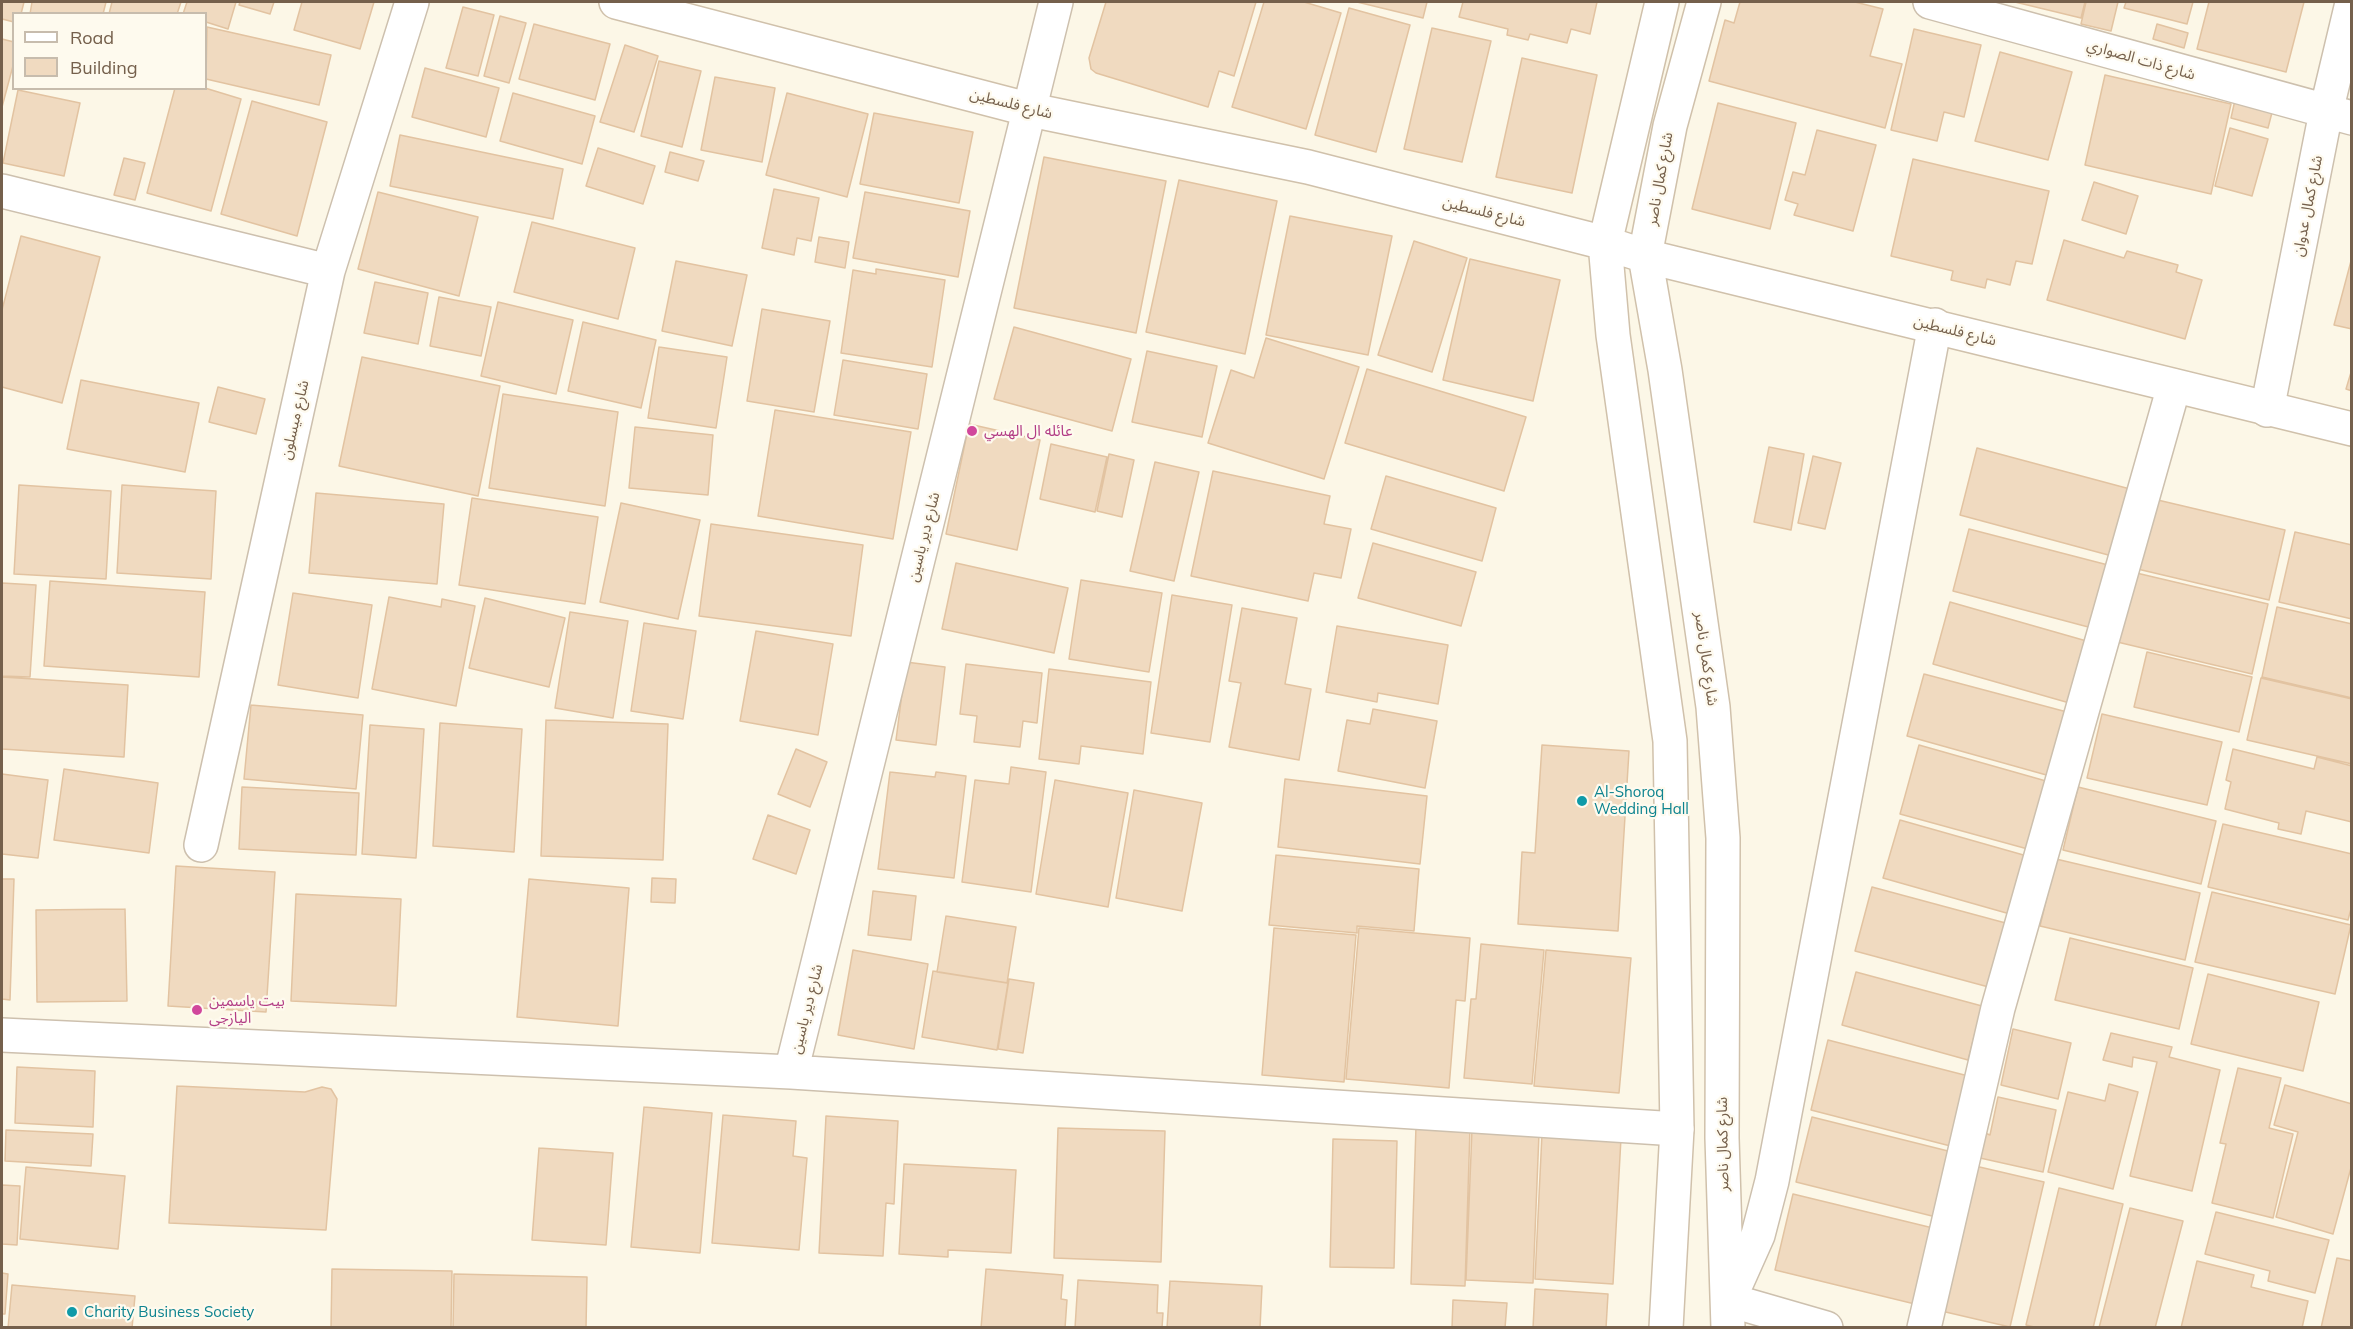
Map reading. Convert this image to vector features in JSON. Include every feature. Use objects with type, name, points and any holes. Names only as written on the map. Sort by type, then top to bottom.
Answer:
[{"type":"street","name":"شارع ميسلون","points":[[201,845],[328,271],[412,2]]},
{"type":"street","name":"شارع فلسطين","points":[[616,2],[1031,110],[1308,167],[1605,243],[1646,256],[2352,429]]},
{"type":"street","name":"شارع دير ياسين","points":[[791,1072],[1056,2]]},
{"type":"street","points":[[1662,2],[1605,243],[1613,335],[1670,741],[1677,1129],[1666,1328]]},
{"type":"street","name":"شارع كمال ناصر","points":[[1704,2],[1670,126],[1646,256],[1665,370],[1713,706],[1723,838],[1722,1138],[1729,1314]]},
{"type":"street","name":"شارع ذات الصواري","points":[[1930,2],[2339,115]]},
{"type":"street","name":"شارع كمال عدوان","points":[[2267,410],[2339,115],[2352,3]]},
{"type":"street","points":[[2,191],[328,271]]},
{"type":"street","points":[[1826,1328],[1729,1314],[1758,1235],[1772,1181],[1935,325]]},
{"type":"street","points":[[1924,1328],[1998,1008],[2174,386]]},
{"type":"street","points":[[2,1035],[791,1072],[1677,1129]]},
{"type":"building","points":[[2,2],[24,2],[22,12],[12,12],[12,22],[2,19]]},
{"type":"building","points":[[32,2],[106,2],[104,12],[30,12]]},
{"type":"building","points":[[112,2],[181,2],[178,12],[110,12]]},
{"type":"building","points":[[187,2],[236,2],[228,29],[207,22],[207,12],[184,12]]},
{"type":"building","points":[[240,2],[274,2],[270,14],[239,5]]},
{"type":"building","points":[[302,2],[374,2],[360,49],[294,30]]},
{"type":"building","points":[[1106,2],[1256,2],[1234,76],[1219,71],[1208,107],[1096,73],[1091,69],[1089,58]]},
{"type":"building","points":[[1264,2],[1304,2],[1341,13],[1306,129],[1232,107]]},
{"type":"building","points":[[1357,2],[1427,2],[1423,18]]},
{"type":"building","points":[[1463,2],[1597,2],[1590,34],[1571,29],[1567,43],[1530,34],[1528,40],[1507,35],[1508,29],[1459,17]]},
{"type":"building","points":[[1740,2],[1855,2],[1883,9],[1870,56],[1902,64],[1885,128],[1709,81],[1725,20],[1734,23]]},
{"type":"building","points":[[2015,2],[2085,2],[2081,18]]},
{"type":"building","points":[[2086,2],[2118,2],[2111,31],[2081,24]]},
{"type":"building","points":[[2126,2],[2193,2],[2187,24],[2124,8]]},
{"type":"building","points":[[2209,2],[2304,2],[2286,72],[2197,49]]},
{"type":"building","points":[[463,7],[494,15],[478,76],[446,68]]},
{"type":"building","points":[[1349,8],[1410,25],[1376,152],[1315,135]]},
{"type":"building","points":[[500,16],[526,23],[509,83],[484,76]]},
{"type":"building","points":[[534,24],[610,44],[595,100],[519,79]]},
{"type":"building","points":[[2157,24],[2188,33],[2184,48],[2153,39]]},
{"type":"building","points":[[207,27],[331,55],[319,105],[207,79]]},
{"type":"building","points":[[1432,28],[1491,41],[1462,162],[1404,149]]},
{"type":"building","points":[[1914,29],[1981,45],[1964,117],[1944,112],[1937,141],[1891,130]]},
{"type":"building","points":[[2,39],[12,42],[12,70],[2,107]]},
{"type":"building","points":[[625,45],[658,56],[634,132],[600,122]]},
{"type":"building","points":[[2000,52],[2072,72],[2048,160],[1975,141]]},
{"type":"building","points":[[1522,58],[1597,75],[1572,193],[1496,177]]},
{"type":"building","points":[[659,61],[701,71],[682,147],[641,136]]},
{"type":"building","points":[[425,68],[499,88],[486,137],[412,117]]},
{"type":"building","points":[[2105,75],[2231,104],[2211,194],[2085,165]]},
{"type":"building","points":[[715,77],[775,88],[762,162],[701,150]]},
{"type":"building","points":[[207,89],[241,99],[211,211],[147,193],[174,90]]},
{"type":"building","points":[[18,90],[80,103],[64,176],[3,163]]},
{"type":"building","points":[[2237,91],[2275,101],[2268,128],[2231,118]]},
{"type":"building","points":[[513,93],[595,116],[582,164],[500,141]]},
{"type":"building","points":[[787,93],[868,114],[847,197],[766,175]]},
{"type":"building","points":[[252,101],[327,122],[297,236],[221,214]]},
{"type":"building","points":[[1718,103],[1796,123],[1770,229],[1692,209]]},
{"type":"building","points":[[874,113],[973,132],[959,203],[860,184]]},
{"type":"building","points":[[2230,128],[2268,139],[2252,196],[2215,186]]},
{"type":"building","points":[[1817,130],[1876,145],[1853,231],[1794,215],[1798,204],[1785,200],[1793,172],[1805,175]]},
{"type":"building","points":[[400,135],[563,169],[553,219],[390,186]]},
{"type":"building","points":[[598,148],[655,166],[643,204],[586,186]]},
{"type":"building","points":[[670,152],[704,161],[698,181],[665,172]]},
{"type":"building","points":[[1044,157],[1166,181],[1136,333],[1014,308]]},
{"type":"building","points":[[124,158],[145,163],[135,200],[114,195]]},
{"type":"building","points":[[1913,159],[2049,191],[2032,264],[2016,261],[2010,285],[1987,279],[1985,288],[1951,280],[1953,271],[1891,256]]},
{"type":"building","points":[[1179,180],[1277,201],[1245,354],[1146,332]]},
{"type":"building","points":[[2094,182],[2138,196],[2126,234],[2082,220]]},
{"type":"building","points":[[774,189],[819,198],[811,241],[797,238],[794,255],[762,248]]},
{"type":"building","points":[[378,192],[478,217],[459,296],[358,269]]},
{"type":"building","points":[[865,192],[970,211],[958,277],[853,258]]},
{"type":"building","points":[[1290,216],[1392,236],[1368,355],[1266,335]]},
{"type":"building","points":[[532,222],[635,248],[618,319],[514,292]]},
{"type":"building","points":[[21,236],[100,257],[62,403],[2,387],[2,310]]},
{"type":"building","points":[[819,237],[849,242],[845,268],[815,262]]},
{"type":"building","points":[[2064,240],[2124,258],[2127,251],[2178,265],[2176,272],[2202,280],[2185,339],[2047,300]]},
{"type":"building","points":[[1414,241],[1467,258],[1432,372],[1378,355]]},
{"type":"building","points":[[1470,259],[1560,280],[1533,401],[1443,380]]},
{"type":"building","points":[[676,261],[747,275],[732,346],[662,331]]},
{"type":"building","points":[[2352,261],[2352,329],[2334,325]]},
{"type":"building","points":[[876,269],[945,280],[932,367],[841,353],[853,270],[876,274]]},
{"type":"building","points":[[375,282],[428,293],[418,344],[364,333]]},
{"type":"building","points":[[439,297],[491,307],[481,356],[430,346]]},
{"type":"building","points":[[498,302],[573,320],[556,394],[481,376]]},
{"type":"building","points":[[762,309],[830,321],[814,412],[747,401]]},
{"type":"building","points":[[583,322],[656,340],[641,408],[568,391]]},
{"type":"building","points":[[1014,327],[1131,359],[1112,431],[994,399]]},
{"type":"building","points":[[1266,338],[1359,367],[1324,479],[1208,443],[1231,370],[1254,378]]},
{"type":"building","points":[[659,347],[727,357],[716,428],[648,418]]},
{"type":"building","points":[[1147,351],[1217,366],[1202,437],[1132,422]]},
{"type":"building","points":[[362,357],[500,386],[478,496],[339,466]]},
{"type":"building","points":[[843,360],[927,374],[918,429],[834,415]]},
{"type":"building","points":[[1367,369],[1526,417],[1504,491],[1345,443]]},
{"type":"building","points":[[2352,369],[2352,391],[2346,389]]},
{"type":"building","points":[[81,380],[199,403],[185,472],[67,449]]},
{"type":"building","points":[[218,387],[265,399],[256,434],[209,422]]},
{"type":"building","points":[[503,394],[618,412],[605,506],[489,488]]},
{"type":"building","points":[[775,410],[911,432],[893,539],[758,516]]},
{"type":"building","points":[[969,424],[1040,440],[1017,550],[946,534]]},
{"type":"building","points":[[635,427],[713,435],[708,495],[629,488]]},
{"type":"building","points":[[1051,444],[1107,457],[1095,512],[1040,499]]},
{"type":"building","points":[[1769,447],[1804,454],[1791,530],[1754,522]]},
{"type":"building","points":[[1977,448],[2130,489],[2112,556],[1960,515]]},
{"type":"building","points":[[1109,454],[1134,460],[1122,517],[1097,511]]},
{"type":"building","points":[[1813,456],[1841,463],[1825,529],[1798,523]]},
{"type":"building","points":[[1155,462],[1199,472],[1174,581],[1130,571]]},
{"type":"building","points":[[1213,471],[1330,496],[1324,524],[1351,529],[1341,578],[1314,573],[1308,601],[1191,576]]},
{"type":"building","points":[[1386,476],[1496,508],[1482,561],[1371,529]]},
{"type":"building","points":[[19,485],[111,491],[106,579],[14,574]]},
{"type":"building","points":[[122,485],[216,491],[211,579],[117,573]]},
{"type":"building","points":[[316,493],[444,504],[437,584],[309,573]]},
{"type":"building","points":[[2145,497],[2285,530],[2269,600],[2129,567]]},
{"type":"building","points":[[472,498],[598,517],[585,604],[459,585]]},
{"type":"building","points":[[621,503],[700,520],[678,619],[600,602]]},
{"type":"building","points":[[711,524],[863,545],[851,636],[699,616]]},
{"type":"building","points":[[1969,529],[2108,565],[2092,628],[1953,591]]},
{"type":"building","points":[[2295,532],[2352,545],[2352,619],[2279,602]]},
{"type":"building","points":[[1373,543],[1476,572],[1461,626],[1358,598]]},
{"type":"building","points":[[956,563],[1068,588],[1054,653],[942,629]]},
{"type":"building","points":[[2128,571],[2268,604],[2252,674],[2113,641]]},
{"type":"building","points":[[1081,580],[1162,593],[1149,672],[1069,659]]},
{"type":"building","points":[[50,581],[205,592],[199,677],[44,666]]},
{"type":"building","points":[[2,583],[36,585],[30,677],[2,676]]},
{"type":"building","points":[[293,593],[372,605],[358,698],[278,685]]},
{"type":"building","points":[[1172,595],[1232,605],[1210,742],[1151,733]]},
{"type":"building","points":[[389,597],[441,607],[442,599],[475,606],[456,706],[372,689]]},
{"type":"building","points":[[485,598],[565,618],[549,687],[469,668]]},
{"type":"building","points":[[1950,602],[2090,642],[2073,704],[1933,664]]},
{"type":"building","points":[[2277,607],[2352,624],[2352,698],[2262,677]]},
{"type":"building","points":[[1242,608],[1297,618],[1285,684],[1311,689],[1299,760],[1229,747],[1241,683],[1229,681]]},
{"type":"building","points":[[570,612],[628,621],[613,718],[555,708]]},
{"type":"building","points":[[644,623],[696,631],[683,719],[631,711]]},
{"type":"building","points":[[1337,626],[1448,645],[1438,704],[1378,693],[1377,702],[1326,692]]},
{"type":"building","points":[[756,631],[833,644],[818,735],[740,721]]},
{"type":"building","points":[[2147,652],[2252,677],[2239,732],[2134,707]]},
{"type":"building","points":[[906,662],[945,667],[936,745],[896,740]]},
{"type":"building","points":[[966,664],[1042,673],[1037,723],[1023,721],[1020,747],[974,742],[977,716],[960,714]]},
{"type":"building","points":[[1049,669],[1151,682],[1143,754],[1081,746],[1079,764],[1039,759]]},
{"type":"building","points":[[1924,674],[2067,712],[2050,776],[1907,736]]},
{"type":"building","points":[[2,677],[128,685],[124,757],[2,749]]},
{"type":"building","points":[[2261,678],[2352,699],[2352,764],[2247,740]]},
{"type":"building","points":[[251,705],[363,715],[356,789],[244,779]]},
{"type":"building","points":[[1373,709],[1437,721],[1425,788],[1338,771],[1347,720],[1370,724]]},
{"type":"building","points":[[2102,714],[2222,742],[2207,805],[2087,778]]},
{"type":"building","points":[[546,720],[668,724],[663,860],[541,856]]},
{"type":"building","points":[[440,723],[522,729],[514,852],[433,846]]},
{"type":"building","points":[[370,725],[424,729],[416,858],[362,854]]},
{"type":"building","name":"Al-Shoroq Wedding Hall","points":[[1542,745],[1629,751],[1618,931],[1518,924],[1522,852],[1535,853]]},
{"type":"building","points":[[1919,745],[2053,783],[2035,851],[1900,814]]},
{"type":"building","points":[[796,749],[827,762],[810,807],[778,794]]},
{"type":"building","points":[[2233,749],[2314,769],[2317,757],[2352,766],[2352,822],[2306,811],[2301,834],[2278,829],[2279,823],[2225,809],[2231,782],[2226,780]]},
{"type":"building","points":[[1011,767],[1046,772],[1031,892],[962,882],[975,780],[1009,784]]},
{"type":"building","points":[[64,769],[158,783],[149,853],[54,840]]},
{"type":"building","points":[[890,772],[935,777],[936,772],[966,776],[954,878],[878,869]]},
{"type":"building","points":[[2,774],[48,780],[38,858],[2,854]]},
{"type":"building","points":[[1285,779],[1427,796],[1420,864],[1278,847]]},
{"type":"building","points":[[1055,780],[1128,793],[1108,907],[1036,894]]},
{"type":"building","points":[[242,787],[359,793],[356,855],[239,849]]},
{"type":"building","points":[[2078,787],[2216,821],[2201,884],[2063,850]]},
{"type":"building","points":[[1134,790],[1202,803],[1182,911],[1116,898]]},
{"type":"building","points":[[768,815],[810,830],[796,874],[753,859]]},
{"type":"building","points":[[1900,820],[2034,858],[2017,916],[1883,878]]},
{"type":"building","points":[[2223,824],[2352,854],[2352,905],[2348,920],[2208,887]]},
{"type":"building","points":[[1276,855],[1419,869],[1414,931],[1357,926],[1357,933],[1269,925]]},
{"type":"building","points":[[2056,859],[2200,893],[2185,960],[2040,926]]},
{"type":"building","points":[[176,866],[275,872],[266,1012],[168,1006]]},
{"type":"building","points":[[652,878],[676,879],[675,903],[651,902]]},
{"type":"building","points":[[2,879],[14,879],[10,1000],[2,999]]},
{"type":"building","points":[[529,879],[629,888],[618,1026],[517,1017]]},
{"type":"building","points":[[1872,887],[2013,925],[1996,989],[1855,951]]},
{"type":"building","points":[[873,891],[916,896],[911,940],[868,935]]},
{"type":"building","points":[[2212,892],[2351,925],[2335,994],[2195,962]]},
{"type":"building","points":[[296,894],[401,899],[396,1006],[291,1001]]},
{"type":"building","points":[[125,909],[127,1001],[37,1002],[36,910]]},
{"type":"building","points":[[946,916],[1016,927],[1007,983],[937,972]]},
{"type":"building","points":[[1274,928],[1356,935],[1344,1082],[1262,1075]]},
{"type":"building","points":[[1359,928],[1470,938],[1465,1001],[1456,1000],[1449,1088],[1346,1079]]},
{"type":"building","points":[[2070,938],[2193,968],[2179,1029],[2055,1000]]},
{"type":"building","points":[[1481,944],[1544,950],[1532,1084],[1464,1078],[1471,999],[1476,999]]},
{"type":"building","points":[[853,950],[928,964],[914,1049],[838,1035]]},
{"type":"building","points":[[1546,950],[1631,958],[1619,1093],[1534,1086]]},
{"type":"building","points":[[933,971],[1008,983],[997,1050],[922,1037]]},
{"type":"building","points":[[1856,972],[1982,1006],[1968,1060],[1842,1025]]},
{"type":"building","points":[[2208,974],[2319,1002],[2303,1071],[2191,1044]]},
{"type":"building","points":[[1009,979],[1034,983],[1023,1053],[998,1049]]},
{"type":"building","points":[[2013,1029],[2071,1043],[2058,1099],[2001,1085]]},
{"type":"building","points":[[2111,1033],[2172,1047],[2169,1057],[2220,1070],[2192,1191],[2130,1176],[2157,1062],[2133,1057],[2132,1067],[2103,1060]]},
{"type":"building","points":[[1828,1040],[1980,1079],[1962,1149],[1811,1110]]},
{"type":"building","points":[[17,1067],[95,1071],[93,1127],[15,1123]]},
{"type":"building","points":[[2238,1068],[2281,1078],[2269,1128],[2293,1134],[2273,1218],[2212,1203],[2226,1144],[2220,1143]]},
{"type":"building","points":[[2109,1084],[2138,1092],[2113,1189],[2048,1172],[2068,1092],[2105,1101]]},
{"type":"building","points":[[2285,1085],[2352,1104],[2352,1164],[2333,1234],[2276,1217],[2298,1132],[2274,1125]]},
{"type":"building","points":[[177,1086],[305,1092],[322,1087],[331,1089],[337,1099],[326,1230],[169,1223]]},
{"type":"building","points":[[1998,1097],[2056,1110],[2043,1172],[1980,1158],[1985,1133],[1990,1135]]},
{"type":"building","points":[[644,1107],[712,1113],[700,1253],[631,1247]]},
{"type":"building","points":[[723,1115],[796,1121],[793,1156],[807,1158],[799,1250],[712,1243]]},
{"type":"building","points":[[826,1116],[898,1121],[894,1204],[886,1203],[883,1256],[819,1253]]},
{"type":"building","points":[[1812,1117],[1952,1152],[1936,1217],[1796,1182]]},
{"type":"building","points":[[1416,1126],[1470,1128],[1465,1286],[1411,1284]]},
{"type":"building","points":[[1058,1128],[1165,1131],[1161,1262],[1054,1258]]},
{"type":"building","points":[[1472,1129],[1539,1133],[1533,1283],[1466,1280]]},
{"type":"building","points":[[6,1130],[93,1134],[91,1166],[5,1161]]},
{"type":"building","points":[[1542,1134],[1621,1138],[1613,1284],[1535,1279]]},
{"type":"building","points":[[1333,1139],[1397,1141],[1394,1268],[1330,1267]]},
{"type":"building","points":[[539,1148],[613,1153],[606,1245],[532,1240]]},
{"type":"building","points":[[904,1164],[1016,1170],[1011,1253],[948,1250],[948,1257],[899,1254]]},
{"type":"building","points":[[1971,1165],[2044,1182],[2010,1327],[1937,1310]]},
{"type":"building","points":[[26,1167],[125,1176],[118,1249],[20,1239]]},
{"type":"building","points":[[2,1185],[20,1186],[17,1245],[2,1244]]},
{"type":"building","points":[[2059,1188],[2123,1204],[2093,1328],[2038,1328],[2026,1325]]},
{"type":"building","points":[[1793,1194],[1937,1229],[1919,1305],[1775,1270]]},
{"type":"building","points":[[2130,1208],[2183,1221],[2155,1328],[2099,1328]]},
{"type":"building","points":[[2216,1212],[2329,1240],[2315,1293],[2268,1281],[2270,1271],[2205,1254]]},
{"type":"building","points":[[2337,1258],[2352,1261],[2352,1328],[2321,1328]]},
{"type":"building","points":[[2197,1261],[2254,1275],[2251,1287],[2308,1301],[2302,1328],[2181,1328]]},
{"type":"building","points":[[332,1269],[452,1271],[451,1328],[331,1328]]},
{"type":"building","points":[[986,1269],[1063,1275],[1061,1299],[1067,1300],[1065,1328],[981,1328]]},
{"type":"building","points":[[2,1273],[8,1274],[5,1314],[2,1314]]},
{"type":"building","points":[[454,1274],[587,1277],[586,1328],[453,1328]]},
{"type":"building","points":[[1078,1280],[1158,1285],[1157,1313],[1163,1313],[1162,1328],[1075,1328]]},
{"type":"building","points":[[1170,1281],[1262,1286],[1260,1328],[1167,1328]]},
{"type":"building","name":"Charity Business Society","points":[[12,1285],[135,1296],[132,1328],[8,1328]]},
{"type":"building","points":[[1535,1289],[1608,1294],[1606,1328],[1533,1328]]},
{"type":"building","points":[[1453,1300],[1507,1303],[1505,1328],[1452,1328]]},
{"type":"place","name":"عائله ال الهسي","points":[[972,431]]},
{"type":"place","name":"Al-Shoroq Wedding Hall","points":[[1582,801]]},
{"type":"place","name":"بيت ياسمين اليازجى","points":[[197,1010]]},
{"type":"place","name":"Charity Business Society","points":[[72,1312]]}]
